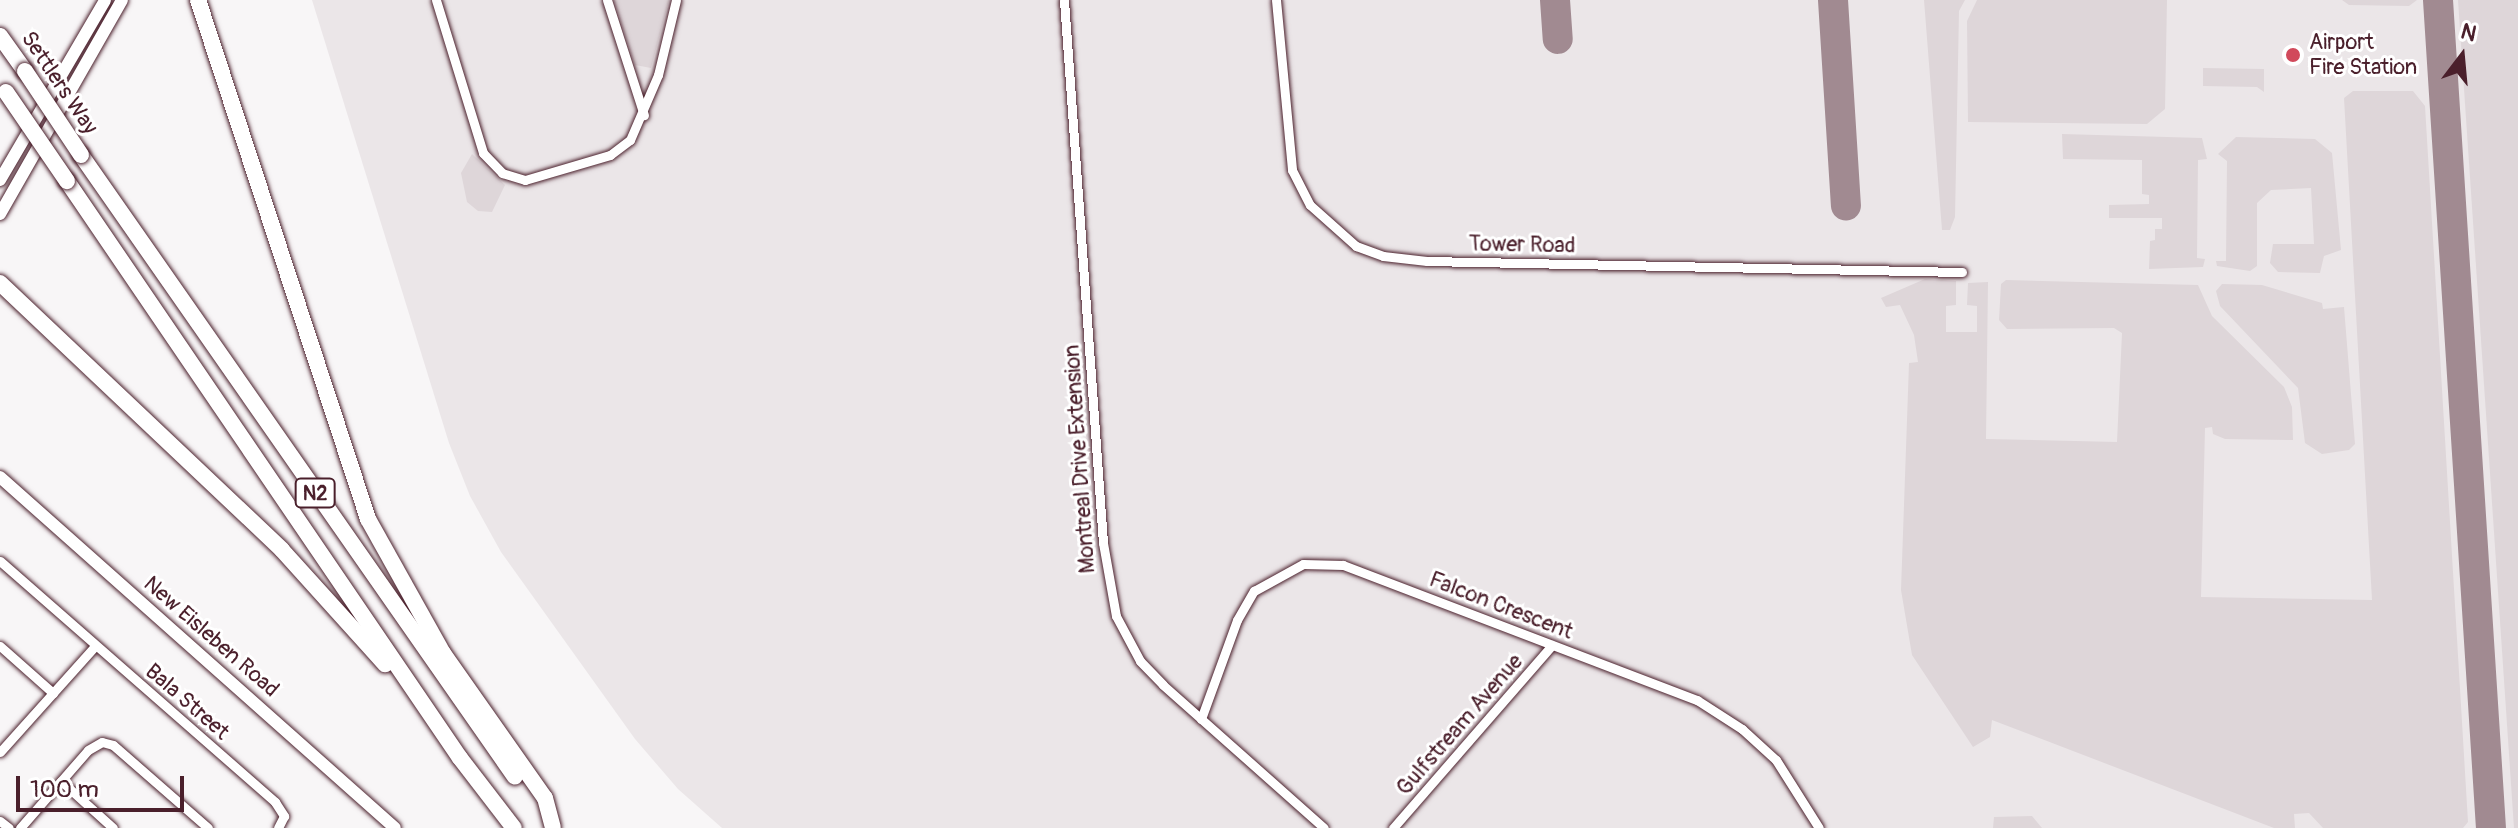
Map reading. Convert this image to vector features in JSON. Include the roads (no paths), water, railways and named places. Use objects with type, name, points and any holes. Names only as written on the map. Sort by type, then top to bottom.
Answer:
[{"type":"highway","points":[[198,2],[368,519],[443,653],[545,798],[554,827]]},
{"type":"highway","name":"Settlers Way","points":[[0,36],[469,717],[554,827]]},
{"type":"highway","name":"N2","points":[[3,88],[442,731],[514,828]]},
{"type":"highway","points":[[0,283],[310,578],[442,731]]},
{"type":"highway","points":[[0,297],[41,325]]},
{"type":"main road","points":[[0,180],[105,0]]},
{"type":"main road","points":[[0,214],[122,0]]},
{"type":"main road","name":"New Eisleben Road","points":[[0,477],[395,828]]},
{"type":"street","points":[[436,0],[483,153],[502,173],[525,180],[543,178],[610,155],[630,140],[644,116],[676,0]]},
{"type":"street","points":[[607,0],[644,116]]},
{"type":"street","name":"Montreal Drive Extension","points":[[1064,0],[1109,595],[1140,661],[1324,828]]},
{"type":"street","name":"Tower Road","points":[[1276,0],[1292,170],[1310,205],[1356,246],[1383,256],[1427,261],[1962,272]]},
{"type":"street","name":"Bala Street","points":[[0,561],[275,802],[280,825]]},
{"type":"street","name":"Falcon Crescent","points":[[1201,719],[1245,604],[1267,581],[1303,564],[1343,565],[1682,693],[1723,715],[1776,760],[1819,828]]},
{"type":"street","name":"Gulfstream Avenue","points":[[1393,828],[1552,645]]},
{"type":"street","points":[[0,646],[53,693]]},
{"type":"street","points":[[0,752],[95,646]]},
{"type":"street","points":[[0,732],[10,740]]},
{"type":"street","points":[[20,828],[93,746],[108,743],[208,828]]},
{"type":"street","points":[[61,781],[113,828]]},
{"type":"street","points":[[0,821],[9,828]]},
{"type":"place","name":"Airport Fire Station","points":[[2293,55]]}]
